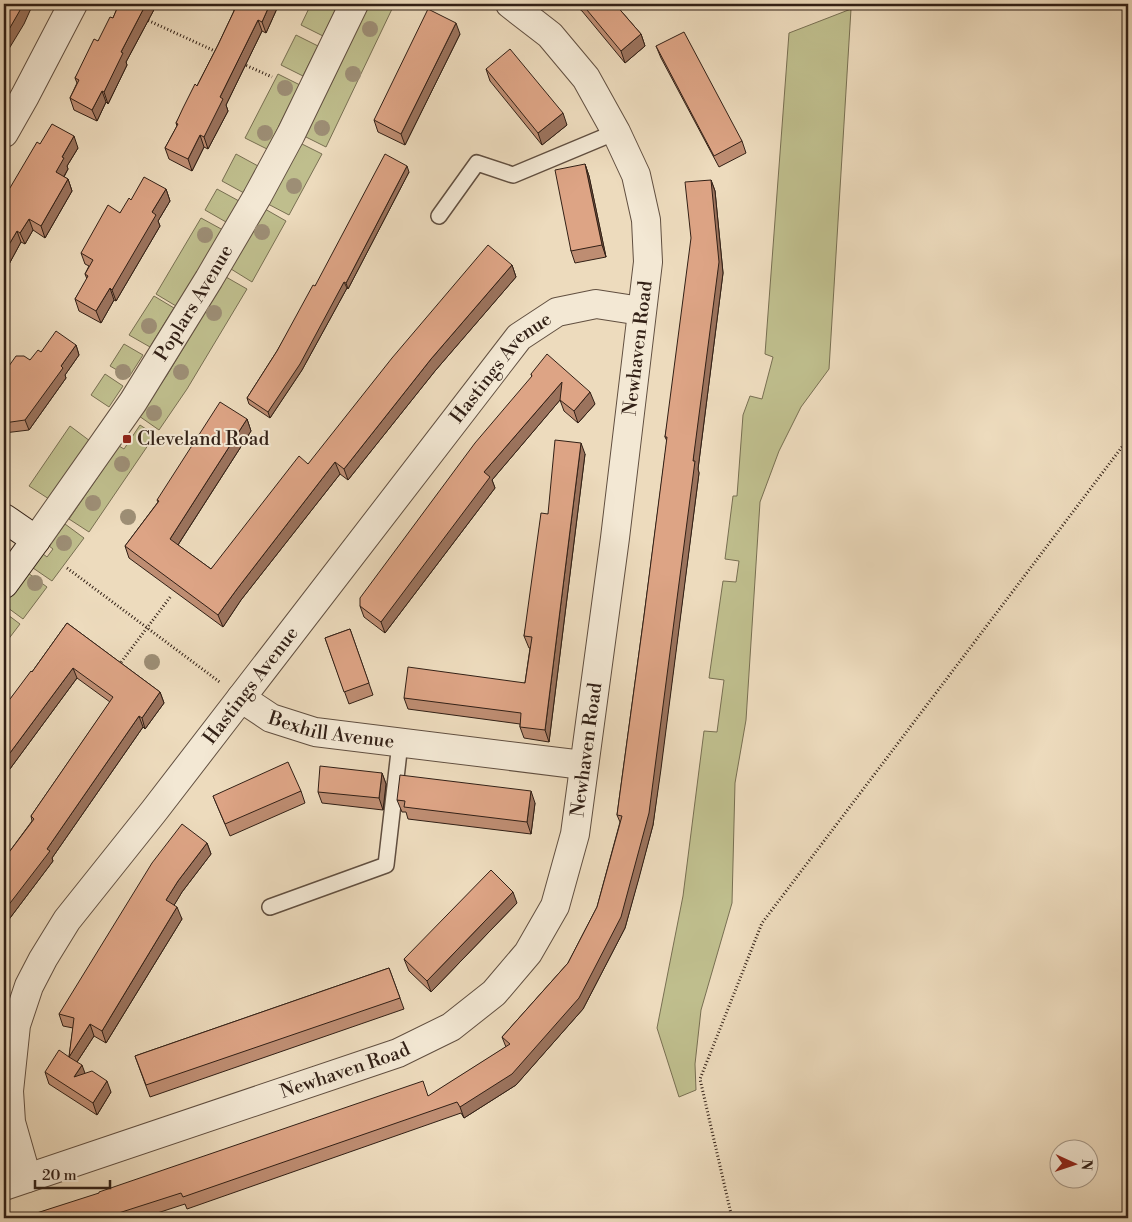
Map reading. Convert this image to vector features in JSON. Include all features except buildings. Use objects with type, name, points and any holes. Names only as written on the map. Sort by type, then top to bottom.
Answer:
[{"type":"street","points":[[4,133],[73,4]]},
{"type":"street","name":"Poplars Avenue","points":[[4,584],[133,402],[209,279],[291,134],[354,4]]},
{"type":"street","name":"Newhaven Road","points":[[15,1182],[398,1053],[451,1027],[494,993],[528,953],[554,906],[574,834],[614,538],[648,262],[646,220],[636,175],[616,132],[586,78],[550,35],[510,4]]},
{"type":"street","name":"Hastings Avenue","points":[[15,1182],[9,1091],[15,1034],[12,1014],[67,920],[154,811],[519,336],[557,312],[596,304],[641,311]]},
{"type":"street","points":[[4,518],[36,540]]},
{"type":"street","name":"Bexhill Avenue","points":[[240,698],[271,718],[315,732],[583,765]]},
{"type":"lane","points":[[439,216],[477,163],[513,175],[616,132]]},
{"type":"lane","points":[[270,908],[386,865],[400,743]]},
{"type":"path","points":[[110,4],[128,12]]},
{"type":"path","points":[[137,16],[227,57]]},
{"type":"path","points":[[236,61],[272,77]]},
{"type":"path","points":[[732,1218],[700,1079],[762,923],[1128,439]]},
{"type":"path","points":[[68,568],[240,698]]},
{"type":"path","points":[[119,664],[171,596]]},
{"type":"shaded area","points":[[311,4],[338,4],[323,36],[301,25]]},
{"type":"shaded area","points":[[369,4],[381,4],[392,9],[326,147],[304,136]]},
{"type":"shaded area","points":[[851,9],[829,369],[801,407],[779,451],[760,502],[746,720],[735,783],[732,903],[701,1010],[695,1064],[696,1090],[679,1097],[657,1028],[683,896],[704,731],[717,732],[724,680],[709,678],[723,581],[736,582],[739,561],[725,559],[733,496],[737,496],[743,415],[750,396],[762,399],[773,357],[765,354],[789,33]]},
{"type":"shaded area","points":[[296,35],[318,46],[303,76],[281,65]]},
{"type":"shaded area","points":[[278,74],[300,85],[267,149],[245,138]]},
{"type":"shaded area","points":[[300,143],[322,154],[289,215],[268,204]]},
{"type":"shaded area","points":[[236,154],[258,166],[244,193],[222,181]]},
{"type":"shaded area","points":[[217,189],[239,201],[226,222],[205,210]]},
{"type":"shaded area","points":[[265,209],[286,221],[252,282],[231,269]]},
{"type":"shaded area","points":[[201,218],[223,230],[176,306],[156,294]]},
{"type":"shaded area","points":[[226,277],[247,289],[187,389],[159,430],[139,416],[167,375]]},
{"type":"shaded area","points":[[154,296],[174,308],[150,347],[129,335]]},
{"type":"shaded area","points":[[124,344],[143,355],[129,377],[110,366]]},
{"type":"shaded area","points":[[105,374],[123,386],[109,407],[91,395]]},
{"type":"shaded area","points":[[140,425],[155,435],[89,532],[69,519],[119,446],[124,449]]},
{"type":"shaded area","points":[[70,426],[90,441],[49,499],[29,486]]},
{"type":"shaded area","points":[[65,524],[84,538],[52,581],[33,568],[43,554],[47,557],[53,549],[49,546]]},
{"type":"shaded area","points":[[28,573],[47,587],[23,619],[4,605]]},
{"type":"shaded area","points":[[4,612],[20,624],[4,645]]},
{"type":"place","name":"Cleveland Road","points":[[127,439]]}]
